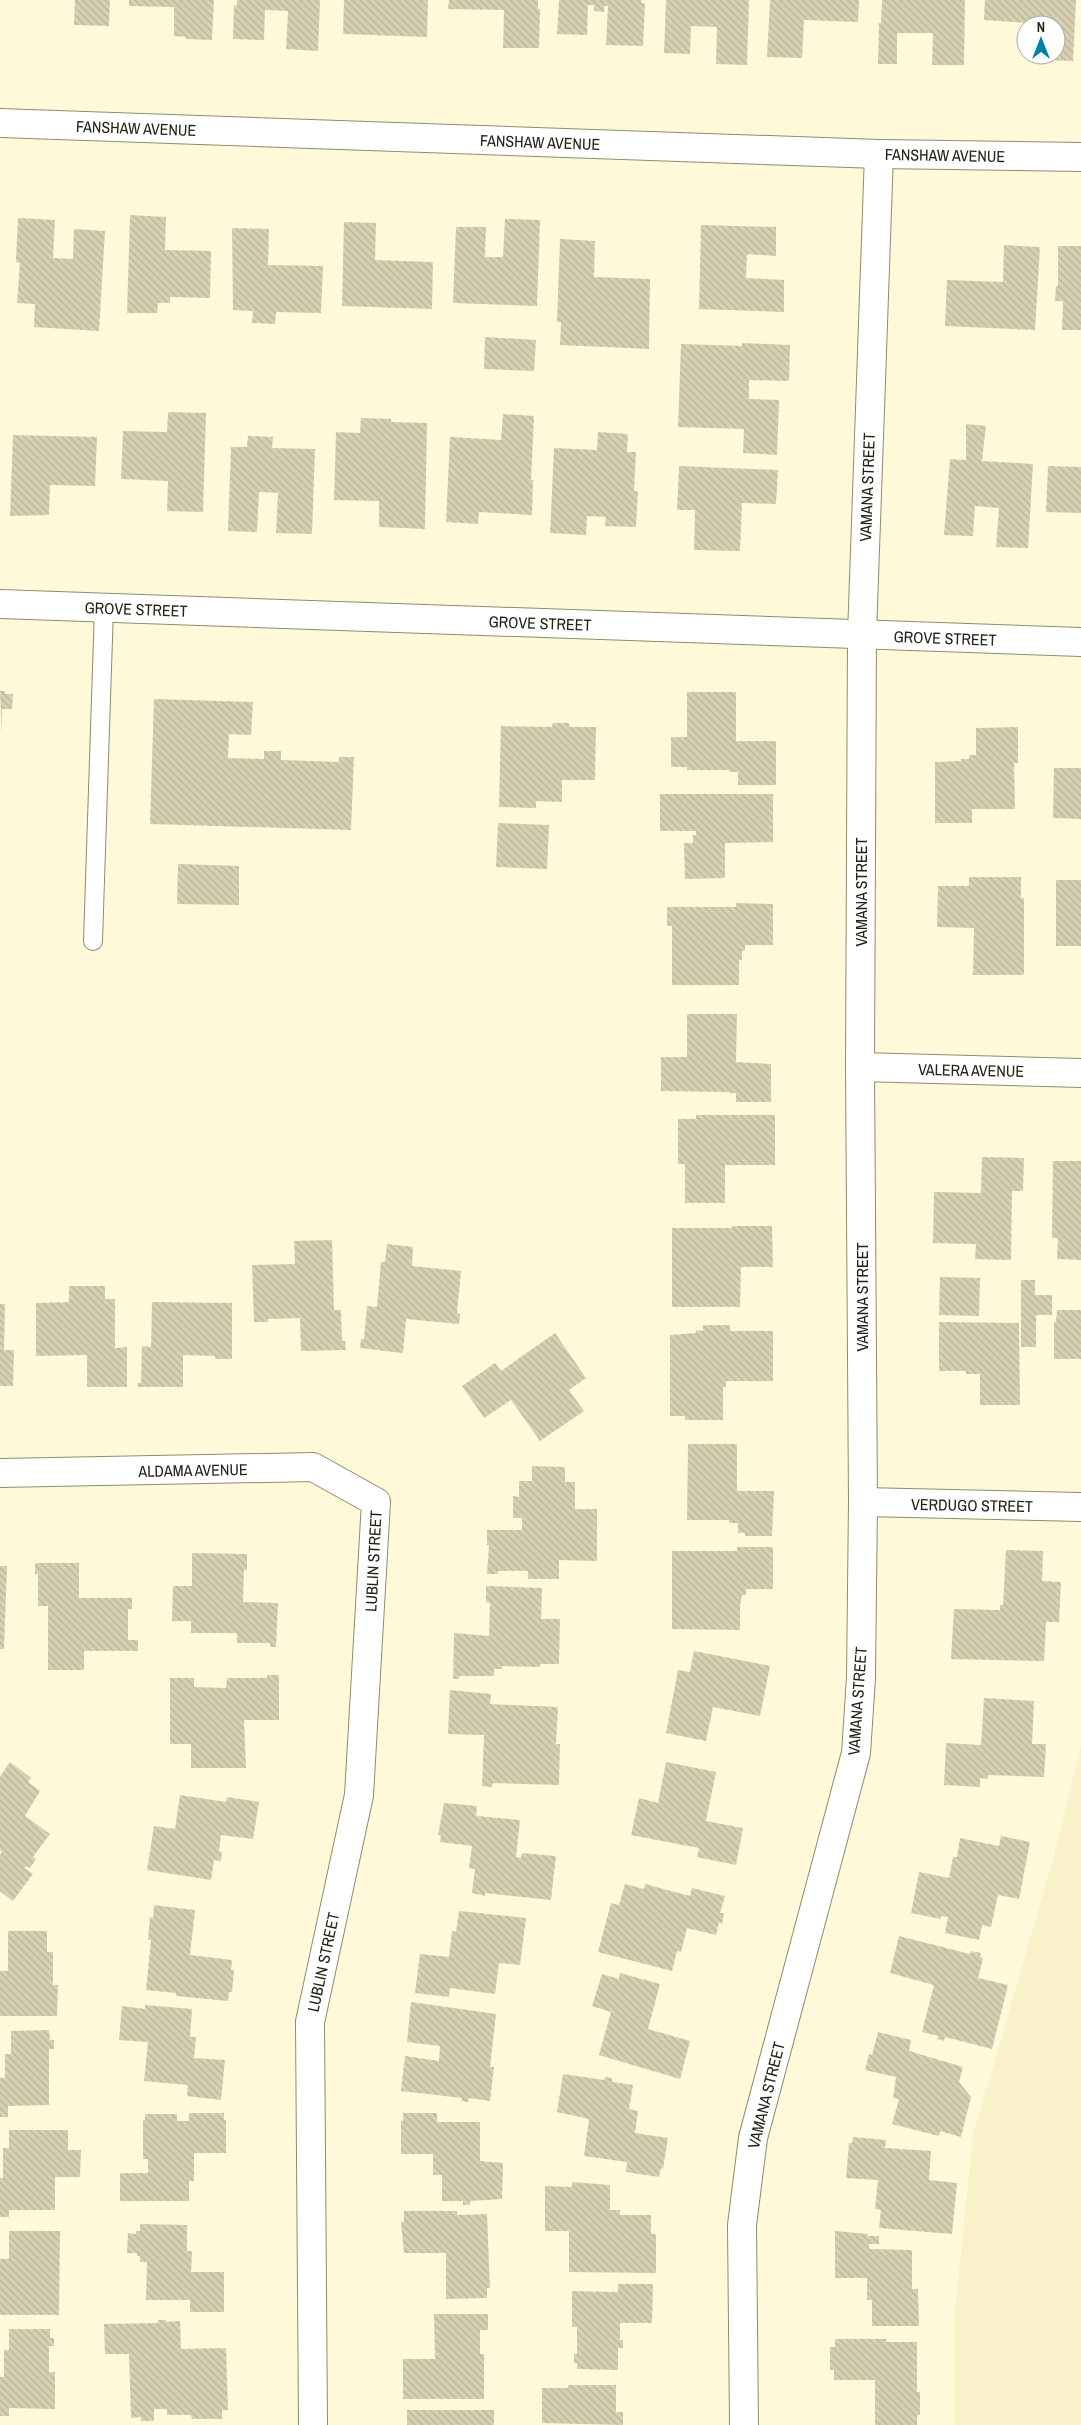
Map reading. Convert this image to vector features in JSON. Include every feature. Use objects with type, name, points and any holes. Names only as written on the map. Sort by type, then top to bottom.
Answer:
[{"type":"street","name":"FANSHAW AVENUE","points":[[0,123],[879,154],[1081,157]]},
{"type":"street","name":"VAMANA STREET","points":[[744,2425],[742,2225],[753,2138],[856,1753],[861,1678],[863,1502],[860,1067],[862,635],[879,154]]},
{"type":"street","name":"GROVE STREET","points":[[0,604],[1081,642]]},
{"type":"street","name":"VALERA AVENUE","points":[[860,1067],[1081,1073]]},
{"type":"street","name":"ALDAMA AVENUE","points":[[0,1473],[313,1467],[376,1502]]},
{"type":"street","name":"LUBLIN STREET","points":[[313,2425],[310,2022],[359,1795],[376,1502]]},
{"type":"street","name":"VERDUGO STREET","points":[[863,1502],[1081,1507]]},
{"type":"lane","points":[[93,941],[104,608]]},
{"type":"shaded area","points":[[1081,1745],[1081,2425],[954,2425],[954,2320],[973,2136],[1052,1863]]},
{"type":"building","points":[[75,0],[110,0],[109,26],[74,25]]},
{"type":"building","points":[[129,0],[214,0],[212,40],[186,39],[186,37],[174,36],[174,7],[129,6]]},
{"type":"building","points":[[237,0],[320,0],[318,51],[286,49],[288,11],[265,10],[264,40],[233,39],[234,5],[237,6]]},
{"type":"building","points":[[344,0],[428,0],[427,37],[343,34]]},
{"type":"building","points":[[449,0],[538,0],[538,9],[540,9],[539,48],[503,48],[504,10],[448,9]]},
{"type":"building","points":[[559,0],[641,0],[641,3],[645,3],[643,46],[606,45],[608,6],[604,6],[604,12],[594,11],[594,5],[588,5],[587,35],[557,34]]},
{"type":"building","points":[[666,0],[749,0],[747,65],[716,64],[717,27],[691,26],[690,54],[664,53]]},
{"type":"building","points":[[770,0],[859,0],[858,22],[804,20],[802,58],[767,57]]},
{"type":"building","points":[[882,0],[965,0],[964,65],[932,65],[933,33],[897,33],[897,64],[878,64],[879,23],[881,23]]},
{"type":"building","points":[[985,0],[1076,0],[1073,61],[1066,61],[1066,15],[1016,15],[1016,22],[984,20]]},
{"type":"building","points":[[130,215],[166,217],[165,250],[211,251],[210,298],[170,297],[170,303],[158,303],[157,313],[127,313]]},
{"type":"building","points":[[18,218],[55,220],[53,258],[73,259],[74,229],[105,231],[99,331],[34,327],[35,304],[17,303],[20,263],[16,262]]},
{"type":"building","points":[[505,219],[540,220],[537,306],[453,303],[456,227],[486,227],[485,257],[503,257]]},
{"type":"building","points":[[344,222],[376,223],[375,260],[433,262],[432,309],[342,306]]},
{"type":"building","points":[[701,225],[776,227],[776,256],[747,254],[746,278],[784,280],[784,312],[699,309]]},
{"type":"building","points":[[232,228],[269,229],[268,265],[323,266],[321,313],[276,312],[275,324],[252,323],[253,311],[233,310]]},
{"type":"building","points":[[560,239],[595,241],[594,277],[650,279],[649,349],[560,345],[561,322],[557,322]]},
{"type":"building","points":[[1004,245],[1040,247],[1035,330],[945,326],[947,280],[1003,282]]},
{"type":"building","points":[[1058,246],[1081,246],[1081,330],[1062,330],[1063,301],[1055,301],[1056,286],[1058,286]]},
{"type":"building","points":[[485,337],[536,340],[534,371],[484,369]]},
{"type":"building","points":[[742,343],[790,345],[789,381],[749,380],[749,399],[779,400],[777,455],[743,453],[744,429],[678,427],[681,344],[742,346]]},
{"type":"building","points":[[168,412],[206,413],[203,512],[167,511],[168,481],[121,479],[123,431],[167,432]]},
{"type":"building","points":[[503,414],[534,416],[531,480],[533,480],[532,515],[479,512],[478,524],[446,522],[450,437],[501,440]]},
{"type":"building","points":[[361,418],[391,419],[391,422],[427,423],[425,529],[379,527],[379,501],[334,500],[336,432],[360,433]]},
{"type":"building","points":[[966,424],[986,426],[982,461],[1033,464],[1028,548],[996,547],[999,508],[975,506],[973,536],[944,535],[950,459],[966,460]]},
{"type":"building","points":[[598,432],[628,434],[627,452],[636,452],[634,491],[638,491],[636,527],[605,526],[606,517],[587,516],[586,535],[550,533],[554,448],[597,450]]},
{"type":"building","points":[[13,435],[97,437],[95,486],[50,485],[49,515],[10,516]]},
{"type":"building","points":[[248,436],[273,437],[272,448],[315,449],[312,534],[276,533],[278,493],[259,492],[257,532],[228,531],[231,447],[247,447]]},
{"type":"building","points":[[679,466],[778,470],[776,504],[742,503],[740,551],[694,550],[695,510],[677,510]]},
{"type":"building","points":[[1048,466],[1081,467],[1081,513],[1046,512]]},
{"type":"building","points":[[0,691],[5,691],[5,694],[13,694],[12,709],[2,709],[2,734]]},
{"type":"building","points":[[687,692],[736,692],[736,741],[776,741],[776,785],[738,785],[738,772],[729,772],[729,770],[687,770],[687,767],[671,767],[671,737],[687,737]]},
{"type":"building","points":[[154,699],[253,702],[251,735],[229,734],[228,758],[264,759],[264,751],[281,751],[281,760],[339,762],[339,757],[354,757],[351,830],[150,824]]},
{"type":"building","points":[[553,723],[569,723],[569,727],[596,727],[595,780],[562,780],[562,802],[536,801],[536,808],[499,807],[501,726],[552,727]]},
{"type":"building","points":[[1018,727],[1018,763],[1014,763],[1015,809],[972,809],[972,823],[935,823],[935,762],[961,761],[961,759],[969,759],[969,755],[976,755],[976,728]]},
{"type":"building","points":[[1054,768],[1081,768],[1081,819],[1053,818]]},
{"type":"building","points":[[660,794],[773,794],[773,842],[725,843],[725,878],[685,879],[684,843],[693,843],[693,835],[696,835],[696,831],[660,831]]},
{"type":"building","points":[[498,823],[549,825],[547,869],[496,867]]},
{"type":"building","points":[[178,864],[239,866],[239,905],[177,904]]},
{"type":"building","points":[[969,877],[1021,877],[1021,898],[1024,898],[1024,975],[973,975],[974,928],[937,927],[938,886],[969,886]]},
{"type":"building","points":[[1056,880],[1081,880],[1081,946],[1056,946]]},
{"type":"building","points":[[736,903],[773,904],[773,945],[745,945],[745,951],[742,951],[742,960],[739,960],[739,985],[672,985],[672,926],[667,926],[667,907],[736,907]]},
{"type":"building","points":[[687,1014],[737,1014],[736,1062],[771,1064],[771,1102],[736,1102],[736,1093],[729,1092],[661,1091],[661,1057],[687,1057]]},
{"type":"building","points":[[696,1115],[775,1115],[775,1165],[725,1165],[725,1203],[685,1203],[685,1164],[678,1164],[678,1119],[696,1119]]},
{"type":"building","points":[[982,1157],[1024,1158],[1023,1191],[1012,1191],[1011,1260],[975,1259],[976,1244],[933,1243],[934,1192],[981,1193]]},
{"type":"building","points":[[1053,1161],[1081,1161],[1081,1260],[1057,1259],[1058,1238],[1052,1238]]},
{"type":"building","points":[[732,1226],[772,1226],[773,1267],[741,1267],[740,1307],[672,1307],[672,1228],[732,1228]]},
{"type":"building","points":[[332,1240],[334,1310],[341,1310],[342,1341],[345,1341],[346,1350],[301,1351],[300,1318],[268,1319],[268,1322],[254,1322],[252,1265],[295,1264],[294,1241]]},
{"type":"building","points":[[387,1244],[413,1247],[412,1266],[461,1271],[457,1313],[460,1314],[459,1324],[406,1319],[403,1353],[360,1348],[361,1339],[364,1339],[367,1306],[377,1307],[381,1262],[385,1262]]},
{"type":"building","points":[[940,1277],[980,1278],[979,1316],[939,1315]]},
{"type":"building","points":[[1021,1280],[1035,1280],[1035,1295],[1052,1295],[1052,1315],[1036,1315],[1036,1347],[1021,1347]]},
{"type":"building","points":[[69,1286],[105,1286],[105,1299],[115,1299],[115,1348],[127,1347],[127,1387],[87,1387],[87,1355],[36,1356],[36,1303],[69,1302]]},
{"type":"building","points":[[152,1302],[232,1303],[232,1359],[215,1359],[215,1356],[183,1355],[183,1387],[138,1387],[138,1383],[141,1383],[142,1346],[151,1347]]},
{"type":"building","points":[[0,1304],[5,1304],[4,1350],[14,1350],[13,1386],[0,1386]]},
{"type":"building","points":[[1057,1310],[1081,1310],[1081,1359],[1054,1359],[1054,1322],[1056,1322]]},
{"type":"building","points":[[939,1322],[1019,1323],[1020,1405],[980,1405],[980,1374],[966,1374],[966,1371],[939,1371]]},
{"type":"building","points":[[703,1325],[730,1325],[730,1331],[773,1331],[773,1381],[726,1381],[726,1387],[723,1387],[723,1420],[685,1420],[685,1416],[670,1416],[670,1335],[696,1333],[696,1330],[703,1331]]},
{"type":"building","points":[[555,1333],[586,1378],[569,1390],[584,1411],[540,1441],[511,1400],[484,1418],[462,1386],[495,1363],[501,1371]]},
{"type":"building","points":[[688,1444],[737,1444],[737,1491],[774,1491],[772,1536],[745,1536],[745,1533],[738,1533],[738,1523],[729,1523],[729,1520],[687,1520]]},
{"type":"building","points":[[532,1466],[565,1467],[565,1482],[575,1482],[575,1509],[597,1509],[597,1561],[559,1560],[559,1579],[528,1579],[528,1571],[498,1571],[498,1574],[487,1574],[489,1545],[487,1545],[487,1530],[522,1530],[522,1518],[513,1518],[513,1496],[519,1497],[519,1481],[532,1481]]},
{"type":"building","points":[[737,1547],[773,1547],[773,1589],[746,1589],[746,1595],[742,1595],[740,1605],[740,1630],[672,1629],[672,1551],[737,1551]]},
{"type":"building","points":[[1006,1550],[1043,1551],[1042,1581],[1061,1582],[1059,1622],[1046,1622],[1044,1661],[951,1659],[954,1609],[1000,1610],[1000,1605],[1003,1605]]},
{"type":"building","points":[[192,1553],[247,1554],[247,1570],[244,1570],[243,1602],[278,1603],[276,1647],[270,1647],[270,1643],[237,1643],[237,1633],[191,1633],[191,1621],[172,1621],[173,1586],[192,1586]]},
{"type":"building","points":[[35,1563],[79,1563],[79,1598],[132,1598],[132,1609],[128,1609],[128,1640],[138,1640],[138,1651],[84,1651],[84,1670],[48,1670],[48,1606],[38,1606],[38,1574],[35,1574]]},
{"type":"building","points":[[0,1566],[7,1566],[4,1649],[0,1649]]},
{"type":"building","points":[[486,1586],[542,1588],[541,1619],[560,1619],[559,1664],[540,1664],[540,1667],[502,1666],[502,1669],[494,1669],[494,1676],[459,1676],[459,1679],[453,1679],[454,1633],[489,1636],[490,1603],[486,1602]]},
{"type":"building","points":[[694,1651],[770,1666],[760,1716],[713,1707],[706,1741],[666,1733],[678,1670],[690,1672]]},
{"type":"building","points":[[267,1675],[279,1675],[279,1720],[244,1720],[246,1768],[191,1768],[191,1744],[170,1744],[170,1678],[194,1678],[194,1687],[226,1688],[227,1678],[267,1678]]},
{"type":"building","points":[[450,1690],[491,1694],[490,1704],[558,1707],[556,1744],[560,1744],[559,1785],[493,1783],[492,1787],[482,1786],[484,1735],[448,1734]]},
{"type":"building","points":[[984,1698],[1034,1701],[1032,1744],[1046,1744],[1044,1777],[988,1775],[988,1779],[980,1778],[980,1787],[944,1785],[946,1743],[981,1745]]},
{"type":"building","points":[[10,1762],[31,1778],[28,1782],[40,1791],[25,1816],[50,1834],[33,1857],[36,1859],[30,1868],[26,1866],[25,1868],[33,1874],[13,1901],[0,1891],[0,1855],[2,1852],[0,1850],[0,1777]]},
{"type":"building","points":[[666,1762],[716,1772],[706,1821],[743,1828],[736,1865],[697,1857],[699,1848],[631,1835],[639,1798],[658,1803]]},
{"type":"building","points":[[180,1795],[226,1802],[227,1797],[259,1802],[253,1839],[221,1835],[219,1851],[222,1852],[221,1861],[214,1860],[211,1880],[147,1870],[154,1826],[175,1829]]},
{"type":"building","points":[[444,1803],[477,1806],[476,1816],[520,1820],[516,1857],[521,1858],[522,1853],[556,1856],[551,1900],[485,1893],[485,1896],[472,1893],[475,1869],[469,1868],[472,1846],[440,1842],[441,1835],[438,1835]]},
{"type":"building","points":[[1001,1836],[1030,1842],[1019,1899],[998,1895],[991,1927],[982,1925],[979,1940],[945,1933],[948,1917],[941,1916],[941,1919],[911,1913],[919,1872],[949,1878],[953,1857],[957,1857],[960,1838],[999,1846]]},
{"type":"building","points":[[625,1884],[644,1889],[645,1884],[690,1896],[692,1888],[725,1896],[720,1913],[724,1913],[722,1924],[719,1922],[716,1935],[687,1928],[681,1952],[677,1951],[672,1971],[598,1952],[611,1903],[619,1905]]},
{"type":"building","points":[[154,1905],[195,1910],[190,1955],[232,1960],[231,1970],[234,1970],[232,1992],[229,1992],[228,2001],[176,1996],[176,1993],[146,1990],[151,1940],[148,1940],[150,1917],[153,1918]]},
{"type":"building","points":[[459,1911],[526,1918],[520,1965],[499,1963],[495,1994],[450,1988],[449,1997],[415,1993],[420,1954],[449,1957],[452,1931],[456,1932]]},
{"type":"building","points":[[8,1931],[47,1931],[47,1952],[53,1952],[53,1985],[58,1985],[57,2016],[0,2016],[0,1971],[8,1971]]},
{"type":"building","points":[[899,1936],[970,1954],[971,1951],[981,1953],[980,1957],[983,1958],[978,1978],[1008,1985],[992,2049],[945,2037],[944,2041],[937,2039],[938,2036],[922,2032],[934,1985],[890,1973]]},
{"type":"building","points":[[620,1973],[660,1984],[648,2029],[690,2041],[680,2079],[599,2055],[611,2012],[592,2006],[602,1974],[619,1979]]},
{"type":"building","points":[[411,2002],[496,2014],[490,2067],[494,2067],[490,2101],[469,2098],[468,2102],[461,2101],[462,2098],[401,2091],[405,2056],[439,2061],[440,2046],[407,2042]]},
{"type":"building","points":[[145,2005],[192,2009],[190,2037],[196,2037],[194,2058],[225,2060],[221,2100],[187,2096],[188,2085],[144,2081],[148,2042],[119,2040],[122,2006],[145,2009]]},
{"type":"building","points":[[49,2030],[50,2040],[54,2040],[54,2049],[49,2049],[49,2105],[8,2106],[8,2117],[0,2117],[0,2078],[5,2078],[5,2054],[11,2054],[11,2031]]},
{"type":"building","points":[[878,2032],[911,2040],[909,2051],[963,2067],[959,2082],[971,2097],[961,2137],[940,2131],[939,2136],[892,2124],[899,2099],[893,2098],[896,2077],[865,2070],[869,2054],[872,2055]]},
{"type":"building","points":[[563,2074],[604,2080],[605,2077],[612,2078],[612,2082],[633,2085],[629,2109],[638,2111],[635,2133],[668,2138],[663,2169],[661,2168],[659,2177],[626,2172],[627,2162],[584,2156],[589,2119],[557,2112]]},
{"type":"building","points":[[189,2113],[224,2113],[224,2120],[226,2120],[226,2153],[194,2153],[194,2181],[189,2181],[189,2201],[120,2201],[120,2173],[148,2173],[148,2159],[143,2159],[143,2120],[145,2120],[145,2114],[177,2114],[177,2121],[189,2121]]},
{"type":"building","points":[[403,2113],[437,2113],[437,2122],[480,2122],[480,2161],[503,2163],[502,2199],[470,2201],[470,2205],[463,2205],[463,2201],[442,2201],[442,2175],[433,2175],[433,2154],[401,2154],[401,2121],[403,2121]]},
{"type":"building","points":[[9,2130],[68,2130],[68,2150],[81,2150],[80,2177],[55,2177],[55,2210],[9,2210],[9,2217],[0,2217],[0,2178],[3,2178],[3,2148],[9,2148]]},
{"type":"building","points":[[853,2137],[886,2140],[885,2148],[931,2151],[929,2180],[957,2183],[952,2234],[879,2228],[881,2210],[875,2209],[878,2180],[846,2178],[849,2143],[852,2143]]},
{"type":"building","points":[[572,2182],[610,2185],[610,2210],[620,2210],[620,2215],[651,2215],[651,2234],[656,2234],[656,2273],[569,2272],[569,2231],[545,2231],[545,2186],[572,2187]]},
{"type":"building","points":[[404,2211],[457,2211],[457,2215],[487,2214],[490,2288],[487,2288],[487,2298],[446,2299],[446,2253],[404,2253],[401,2222],[404,2222]]},
{"type":"building","points":[[140,2224],[187,2225],[187,2251],[192,2251],[191,2272],[224,2272],[224,2312],[190,2312],[190,2300],[146,2300],[147,2262],[140,2262],[140,2256],[137,2256],[137,2253],[127,2253],[128,2233],[136,2234],[136,2231],[140,2231]]},
{"type":"building","points":[[9,2231],[60,2231],[59,2315],[0,2315],[0,2259],[9,2259]]},
{"type":"building","points":[[835,2231],[868,2234],[867,2239],[869,2236],[879,2236],[879,2244],[869,2244],[869,2249],[912,2250],[912,2289],[918,2289],[919,2326],[872,2326],[872,2300],[867,2300],[867,2278],[835,2278]]},
{"type":"building","points":[[618,2284],[653,2284],[652,2323],[620,2323],[620,2340],[623,2340],[623,2348],[618,2348],[618,2370],[577,2369],[577,2363],[574,2363],[574,2354],[577,2354],[577,2327],[572,2327],[572,2291],[618,2292]]},
{"type":"building","points":[[434,2314],[488,2314],[488,2330],[480,2330],[480,2354],[484,2354],[484,2399],[403,2399],[403,2359],[435,2359]]},
{"type":"building","points":[[158,2320],[166,2320],[166,2322],[180,2321],[181,2349],[226,2348],[228,2410],[222,2410],[222,2419],[192,2419],[191,2415],[167,2415],[167,2409],[154,2409],[154,2421],[141,2421],[141,2417],[131,2418],[129,2354],[105,2354],[104,2324],[158,2323]]},
{"type":"building","points":[[9,2329],[50,2329],[50,2338],[54,2338],[54,2346],[49,2346],[49,2372],[55,2372],[55,2409],[9,2408],[9,2416],[0,2416],[0,2377],[4,2377],[4,2350],[9,2350]]},
{"type":"building","points":[[835,2339],[886,2339],[886,2342],[917,2342],[917,2392],[920,2392],[920,2415],[917,2415],[917,2425],[875,2425],[875,2380],[834,2380],[834,2370],[830,2370],[830,2347],[835,2347]]},
{"type":"building","points":[[568,2385],[616,2385],[616,2412],[623,2412],[623,2425],[542,2423],[542,2388],[568,2388]]},
{"type":"building","points":[[407,2410],[494,2410],[494,2425],[407,2425]]}]
